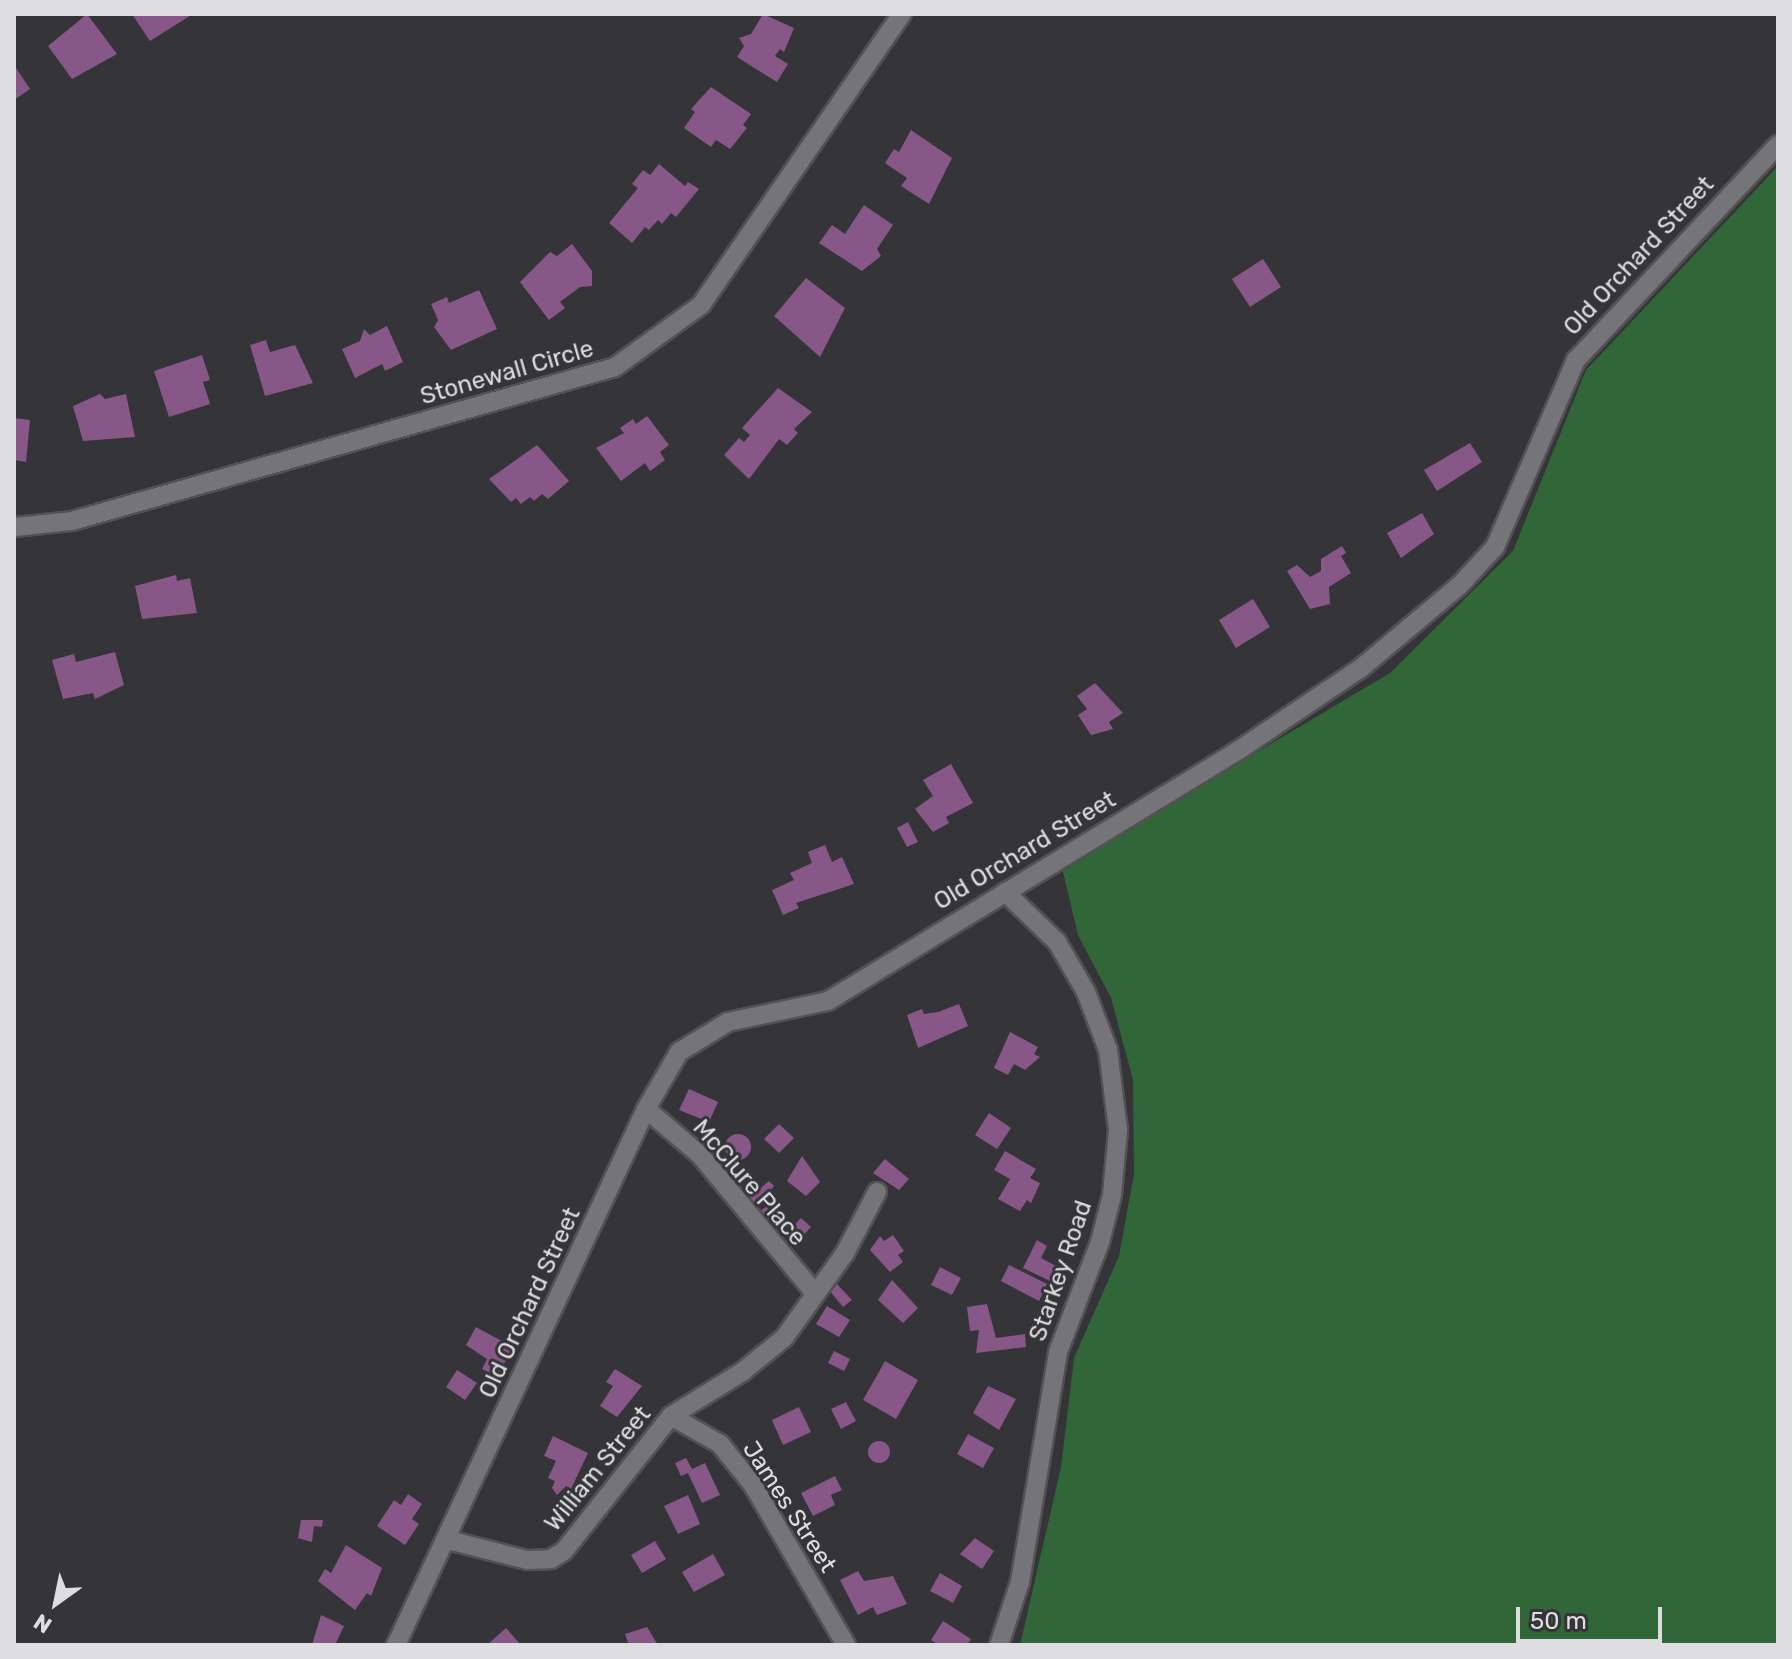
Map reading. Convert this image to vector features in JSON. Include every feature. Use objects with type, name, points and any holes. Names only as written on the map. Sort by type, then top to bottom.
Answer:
[{"type":"street","name":"Stonewall Circle","points":[[14,527],[72,521],[615,367],[701,305],[902,14]]},
{"type":"street","name":"Old Orchard Street","points":[[396,1645],[448,1540],[646,1109],[679,1052],[728,1022],[828,1001],[1275,725],[1361,668],[1460,585],[1495,547],[1514,512],[1551,409],[1576,360],[1778,145]]},
{"type":"street","name":"Starkey Road","points":[[999,1645],[1020,1582],[1058,1352],[1100,1242],[1112,1195],[1118,1130],[1108,1050],[1086,992],[1057,942],[1005,892]]},
{"type":"street","name":"McClure Place","points":[[646,1109],[700,1155],[813,1291]]},
{"type":"street","name":"William Street","points":[[448,1540],[527,1560],[551,1559],[564,1551],[671,1416],[742,1372],[784,1338],[813,1291],[845,1253],[877,1192]]},
{"type":"street","name":"James Street","points":[[671,1416],[720,1444],[753,1485],[846,1645]]},
{"type":"green space","points":[[1778,166],[1778,1645],[1020,1645],[1061,1467],[1074,1358],[1119,1256],[1134,1174],[1133,1080],[1111,998],[1078,935],[1062,868],[1390,673],[1513,551],[1586,370]]},
{"type":"building","points":[[87,14],[117,54],[72,79],[48,46]]},
{"type":"building","points":[[132,14],[193,14],[150,41]]},
{"type":"building","points":[[763,14],[794,28],[784,52],[780,49],[775,56],[788,64],[777,82],[737,57],[744,46],[739,38],[751,34]]},
{"type":"building","points":[[14,65],[30,89],[14,100]]},
{"type":"building","points":[[711,87],[751,114],[743,125],[747,128],[730,149],[716,140],[711,147],[684,128],[695,112],[691,109]]},
{"type":"building","points":[[911,130],[952,158],[929,204],[901,186],[907,178],[885,163],[894,149],[899,152]]},
{"type":"building","points":[[659,164],[685,186],[688,182],[699,189],[676,217],[671,213],[662,224],[658,220],[649,230],[645,227],[632,243],[609,223],[638,188],[632,184],[643,170],[650,175]]},
{"type":"building","points":[[864,205],[893,225],[877,249],[881,256],[862,271],[819,243],[832,225],[845,234]]},
{"type":"building","points":[[572,244],[592,271],[592,286],[580,287],[560,302],[565,308],[549,320],[520,282],[550,252],[557,256]]},
{"type":"building","points":[[1263,259],[1281,287],[1250,307],[1232,279]]},
{"type":"building","points":[[806,278],[845,308],[820,357],[774,316]]},
{"type":"building","points":[[479,290],[497,329],[451,350],[434,327],[438,320],[431,304],[447,297],[449,303]]},
{"type":"building","points":[[387,326],[403,362],[385,371],[382,364],[355,378],[342,349],[360,341],[364,329],[370,335]]},
{"type":"building","points":[[266,340],[270,352],[295,345],[313,383],[265,396],[250,345]]},
{"type":"building","points":[[202,355],[210,380],[203,382],[210,404],[169,417],[154,371]]},
{"type":"building","points":[[778,388],[812,412],[794,429],[798,433],[787,445],[779,439],[749,479],[724,455],[739,438],[744,442],[750,435],[742,428]]},
{"type":"building","points":[[100,394],[105,399],[126,394],[135,437],[83,441],[73,406]]},
{"type":"building","points":[[647,416],[669,445],[660,452],[665,460],[650,471],[645,463],[621,481],[596,448],[624,433],[620,428],[633,419],[636,424]]},
{"type":"building","points":[[14,418],[30,420],[26,462],[14,460]]},
{"type":"building","points":[[1470,443],[1482,462],[1437,491],[1424,470]]},
{"type":"building","points":[[537,445],[569,481],[548,499],[542,494],[534,501],[530,497],[521,504],[516,498],[511,502],[489,479]]},
{"type":"building","points":[[1422,513],[1434,534],[1401,558],[1387,533]]},
{"type":"building","points":[[1342,546],[1346,553],[1341,556],[1351,573],[1329,587],[1330,604],[1310,609],[1287,571],[1297,565],[1310,577],[1321,571],[1321,559]]},
{"type":"building","points":[[176,575],[177,581],[190,578],[197,613],[142,619],[135,586]]},
{"type":"building","points":[[1253,599],[1270,627],[1236,648],[1219,620]]},
{"type":"building","points":[[115,652],[124,685],[95,699],[93,693],[63,699],[52,660],[74,654],[76,662]]},
{"type":"building","points":[[1095,683],[1123,713],[1109,722],[1113,729],[1091,735],[1078,715],[1087,709],[1077,696]]},
{"type":"building","points":[[951,764],[973,803],[946,817],[949,823],[933,832],[915,809],[933,796],[923,780]]},
{"type":"building","points":[[908,822],[918,842],[907,847],[897,828]]},
{"type":"building","points":[[825,845],[832,862],[842,857],[854,884],[796,903],[799,908],[783,915],[772,890],[794,880],[790,873],[812,863],[808,852]]},
{"type":"building","points":[[959,1004],[968,1026],[918,1048],[907,1015],[922,1009],[924,1014],[938,1012]]},
{"type":"building","points":[[1010,1032],[1038,1047],[1034,1054],[1040,1057],[1025,1070],[1014,1064],[1008,1075],[994,1068]]},
{"type":"building","points":[[689,1089],[718,1102],[709,1122],[679,1110]]},
{"type":"building","points":[[989,1113],[1011,1128],[997,1149],[975,1135]]},
{"type":"building","points":[[779,1124],[794,1138],[779,1153],[764,1139]]},
{"type":"building","points":[[738,1134],[747,1138],[751,1147],[747,1156],[738,1160],[729,1156],[725,1147],[729,1138]]},
{"type":"building","points":[[1005,1151],[1036,1169],[1030,1178],[1040,1183],[1031,1203],[1027,1200],[1020,1211],[998,1199],[1010,1179],[994,1170]]},
{"type":"building","points":[[802,1156],[820,1182],[806,1196],[787,1181]]},
{"type":"building","points":[[885,1159],[909,1179],[899,1190],[873,1173]]},
{"type":"building","points":[[769,1181],[774,1186],[754,1210],[746,1200]]},
{"type":"building","points":[[767,1206],[779,1221],[770,1228],[758,1213]]},
{"type":"building","points":[[801,1218],[811,1227],[803,1236],[793,1226]]},
{"type":"building","points":[[893,1235],[904,1251],[898,1255],[903,1262],[890,1272],[870,1250],[880,1236],[884,1241]]},
{"type":"building","points":[[1037,1240],[1047,1246],[1041,1258],[1058,1267],[1050,1281],[1023,1268]]},
{"type":"building","points":[[1009,1265],[1047,1284],[1039,1301],[1001,1281]]},
{"type":"building","points":[[940,1267],[961,1278],[952,1295],[931,1285]]},
{"type":"building","points":[[892,1280],[918,1308],[903,1323],[878,1300]]},
{"type":"building","points":[[837,1284],[852,1300],[843,1307],[829,1290]]},
{"type":"building","points":[[987,1304],[996,1338],[1025,1334],[1026,1347],[976,1353],[979,1330],[970,1331],[967,1307]]},
{"type":"building","points":[[827,1306],[850,1320],[839,1337],[816,1324]]},
{"type":"building","points":[[476,1327],[513,1347],[497,1377],[482,1369],[487,1359],[466,1345]]},
{"type":"building","points":[[834,1351],[850,1359],[844,1371],[828,1363]]},
{"type":"building","points":[[885,1361],[918,1380],[896,1419],[863,1400]]},
{"type":"building","points":[[615,1369],[642,1386],[617,1417],[600,1406],[613,1386],[606,1382]]},
{"type":"building","points":[[457,1370],[477,1383],[465,1400],[446,1387]]},
{"type":"building","points":[[988,1386],[1016,1399],[999,1430],[973,1413]]},
{"type":"building","points":[[846,1402],[856,1421],[841,1429],[831,1409]]},
{"type":"building","points":[[799,1407],[811,1432],[783,1445],[772,1420]]},
{"type":"building","points":[[968,1434],[994,1448],[983,1468],[957,1454]]},
{"type":"building","points":[[553,1436],[588,1453],[571,1489],[566,1486],[557,1495],[552,1488],[555,1481],[548,1478],[556,1461],[544,1456]]},
{"type":"building","points":[[879,1441],[887,1444],[890,1452],[887,1460],[879,1463],[871,1460],[868,1452],[871,1444]]},
{"type":"building","points":[[686,1458],[692,1469],[705,1463],[720,1495],[702,1503],[688,1473],[681,1476],[675,1463]]},
{"type":"building","points":[[835,1476],[842,1490],[831,1495],[835,1505],[813,1516],[801,1493]]},
{"type":"building","points":[[408,1494],[422,1504],[412,1519],[419,1524],[405,1545],[377,1526],[394,1500],[401,1505]]},
{"type":"building","points":[[688,1495],[700,1524],[678,1534],[664,1506]]},
{"type":"building","points":[[301,1520],[323,1520],[322,1527],[314,1526],[312,1542],[298,1538]]},
{"type":"building","points":[[975,1538],[994,1551],[982,1569],[960,1554]]},
{"type":"building","points":[[655,1541],[666,1559],[642,1573],[631,1555]]},
{"type":"building","points":[[346,1545],[382,1568],[371,1596],[367,1593],[355,1610],[318,1581],[325,1569],[331,1573]]},
{"type":"building","points":[[713,1554],[725,1575],[694,1592],[682,1572]]},
{"type":"building","points":[[858,1571],[864,1581],[893,1576],[907,1604],[877,1615],[873,1607],[858,1615],[840,1580]]},
{"type":"building","points":[[940,1573],[962,1586],[953,1603],[930,1591]]},
{"type":"building","points":[[321,1615],[344,1626],[335,1645],[312,1645]]},
{"type":"building","points":[[943,1621],[971,1639],[967,1645],[939,1645],[931,1640]]},
{"type":"building","points":[[647,1627],[658,1645],[629,1645],[625,1634]]},
{"type":"building","points":[[506,1628],[521,1645],[487,1645]]}]
